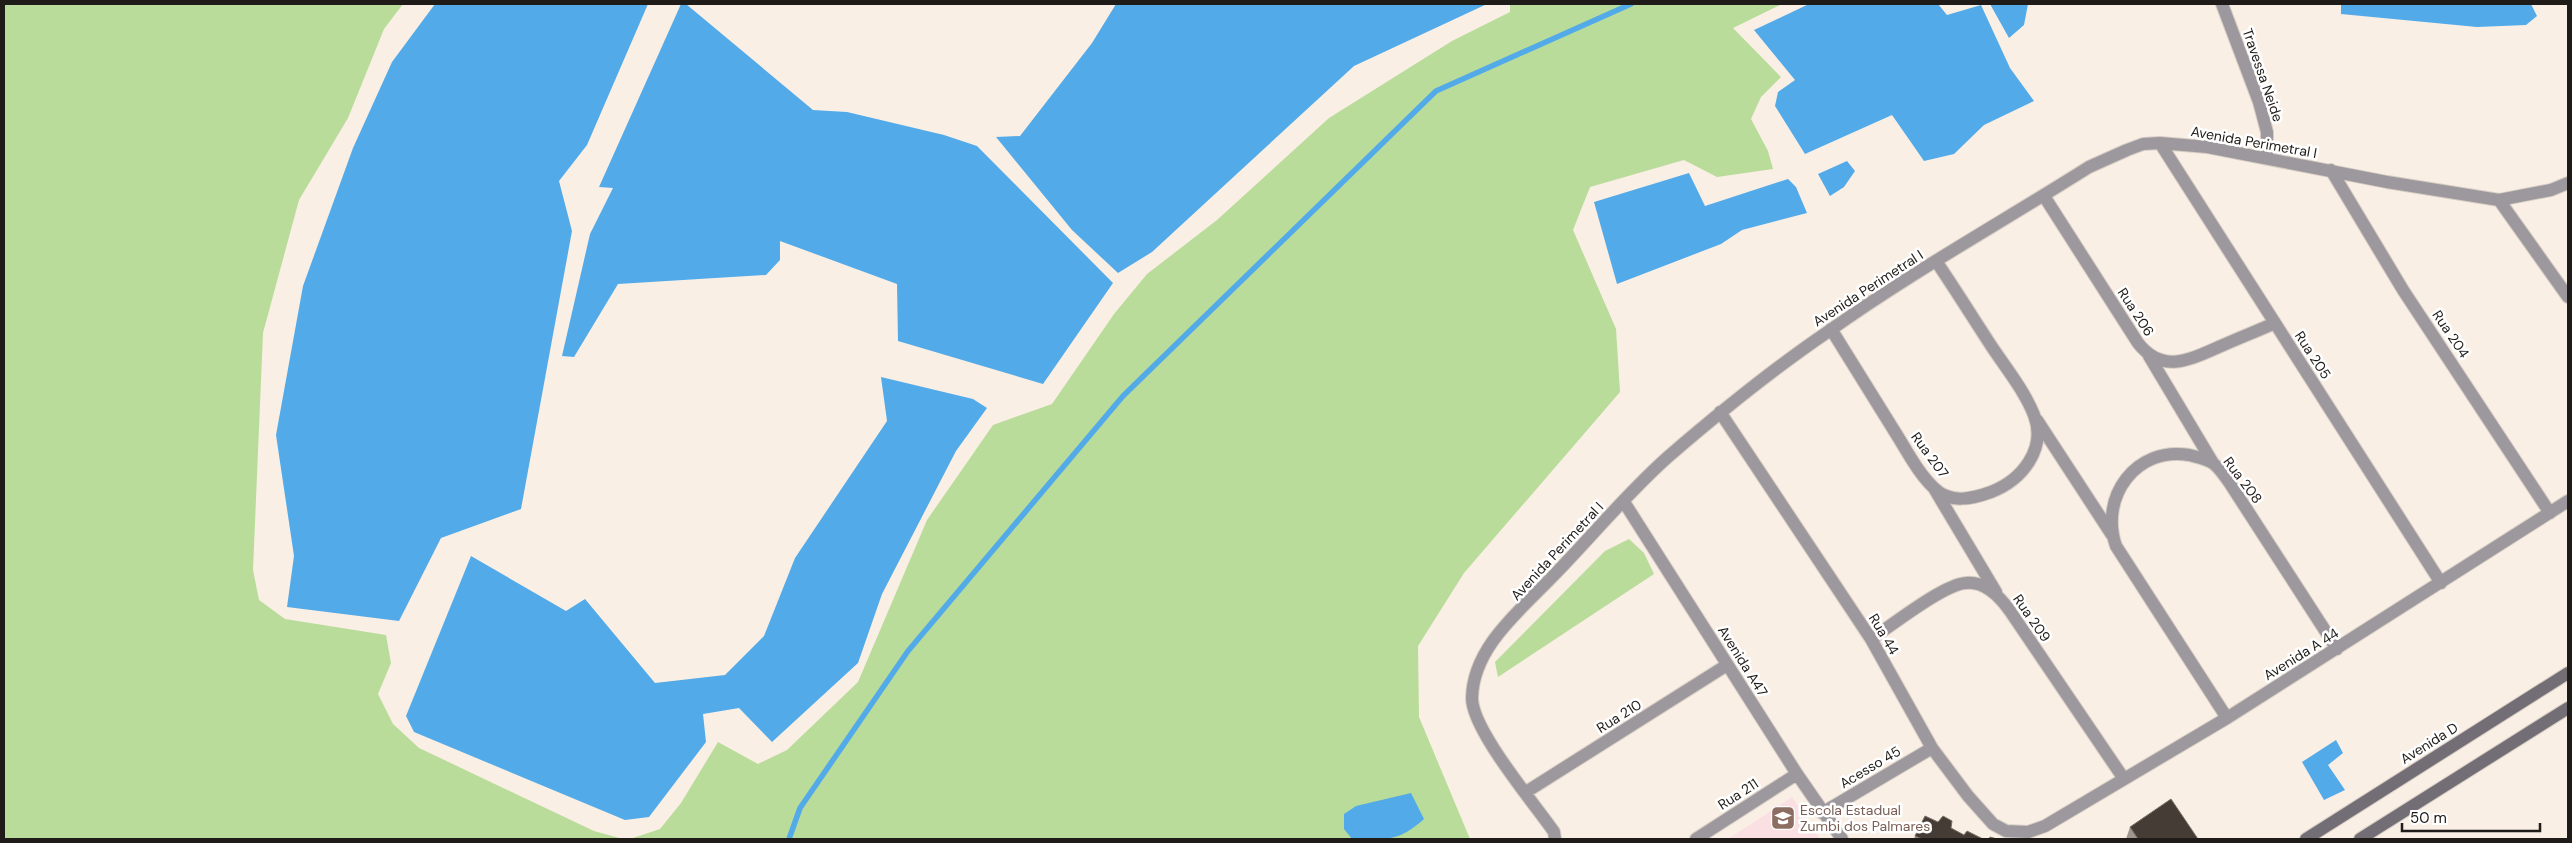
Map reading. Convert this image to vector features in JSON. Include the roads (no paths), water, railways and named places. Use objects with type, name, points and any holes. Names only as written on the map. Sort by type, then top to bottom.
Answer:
[{"type":"street","name":"Travessa Neide","points":[[2222,4],[2259,102],[2267,132],[2267,158]]},
{"type":"street","name":"Avenida Perimetral I","points":[[1556,837],[1478,723],[1472,702],[1476,670],[1485,652],[1508,624],[1667,458],[1720,412],[1830,329],[1936,261],[2108,157],[2144,144],[2160,143],[2206,147],[2499,200],[2551,190],[2568,182]]},
{"type":"street","name":"Rua 205","points":[[2160,143],[2441,583]]},
{"type":"street","name":"Rua 204","points":[[2331,170],[2403,290],[2550,513]]},
{"type":"street","name":"Rua 206","points":[[2044,196],[2138,343],[2149,356],[2163,361],[2181,362],[2275,323]]},
{"type":"street","points":[[2499,200],[2568,297]]},
{"type":"street","name":"Rua 207","points":[[1830,329],[1915,463],[1935,490],[1953,498],[1969,499],[2008,483],[2028,466],[2034,454],[2037,431],[2034,416],[2020,390],[1936,261]]},
{"type":"street","points":[[2149,356],[2213,463]]},
{"type":"street","name":"Rua 44","points":[[1720,412],[1871,639],[1932,748],[1968,796],[1993,824],[2006,832],[2028,832],[2044,826]]},
{"type":"street","points":[[2034,416],[2113,537]]},
{"type":"street","name":"Rua 208","points":[[2227,718],[2130,570],[2113,537],[2112,510],[2115,496],[2125,480],[2140,467],[2163,455],[2174,454],[2196,456],[2213,463],[2229,482],[2337,650]]},
{"type":"street","points":[[1935,490],[1998,597]]},
{"type":"street","name":"Avenida A47","points":[[1624,502],[1839,838]]},
{"type":"street","name":"Avenida A 44","points":[[2044,826],[2227,718],[2337,650],[2568,502]]},
{"type":"street","name":"Rua 209","points":[[1871,639],[1937,596],[1960,584],[1980,585],[1998,597],[2124,779]]},
{"type":"street","name":"Rua 210","points":[[1526,792],[1727,665]]},
{"type":"street","name":"Avenida D","points":[[2306,839],[2568,673]]},
{"type":"street","points":[[2360,839],[2568,708]]},
{"type":"street","name":"Acesso 45","points":[[1822,813],[1932,748]]},
{"type":"street","name":"Rua 211","points":[[1696,839],[1797,774]]},
{"type":"water","points":[[435,4],[648,4],[587,145],[559,181],[572,231],[521,509],[441,538],[399,621],[287,607],[294,556],[276,435],[303,286],[353,148],[392,62]]},
{"type":"water","points":[[681,4],[686,4],[813,110],[847,112],[944,135],[977,146],[1113,283],[1043,384],[898,341],[897,284],[780,241],[780,260],[766,275],[618,284],[574,357],[562,356],[590,234],[613,188],[599,187]]},
{"type":"water","points":[[1116,4],[1487,4],[1354,66],[1152,252],[1118,273],[1072,230],[996,137],[1020,136],[1092,43]]},
{"type":"water","points":[[1809,4],[1938,4],[1947,15],[1981,5],[2010,68],[2034,101],[1984,125],[1954,154],[1924,161],[1892,115],[1805,154],[1775,106],[1778,92],[1795,80],[1754,30]]},
{"type":"water","points":[[1990,4],[2028,4],[2024,25],[2009,38]]},
{"type":"water","points":[[2341,4],[2531,4],[2537,16],[2526,25],[2477,27],[2341,14]]},
{"type":"water","points":[[1847,161],[1855,171],[1844,187],[1830,196],[1818,174]]},
{"type":"water","points":[[1689,173],[1705,206],[1788,179],[1796,187],[1807,213],[1742,230],[1721,244],[1617,284],[1594,202]]},
{"type":"water","points":[[881,377],[973,399],[987,408],[956,451],[882,594],[858,663],[772,742],[739,708],[703,714],[706,742],[649,817],[625,820],[414,732],[406,716],[471,556],[566,611],[585,599],[655,683],[725,675],[764,636],[795,558],[887,421]]},
{"type":"water","points":[[2336,740],[2343,753],[2328,765],[2345,790],[2324,800],[2302,762]]},
{"type":"water","points":[[1411,793],[1424,819],[1406,832],[1391,838],[1352,839],[1344,829],[1344,814],[1356,806]]},
{"type":"waterway","points":[[789,839],[800,808],[908,651],[1123,396],[1436,91],[1631,4]]},
{"type":"place","name":"Escola Estadual Zumbi dos Palmares","points":[[1783,818]]}]
